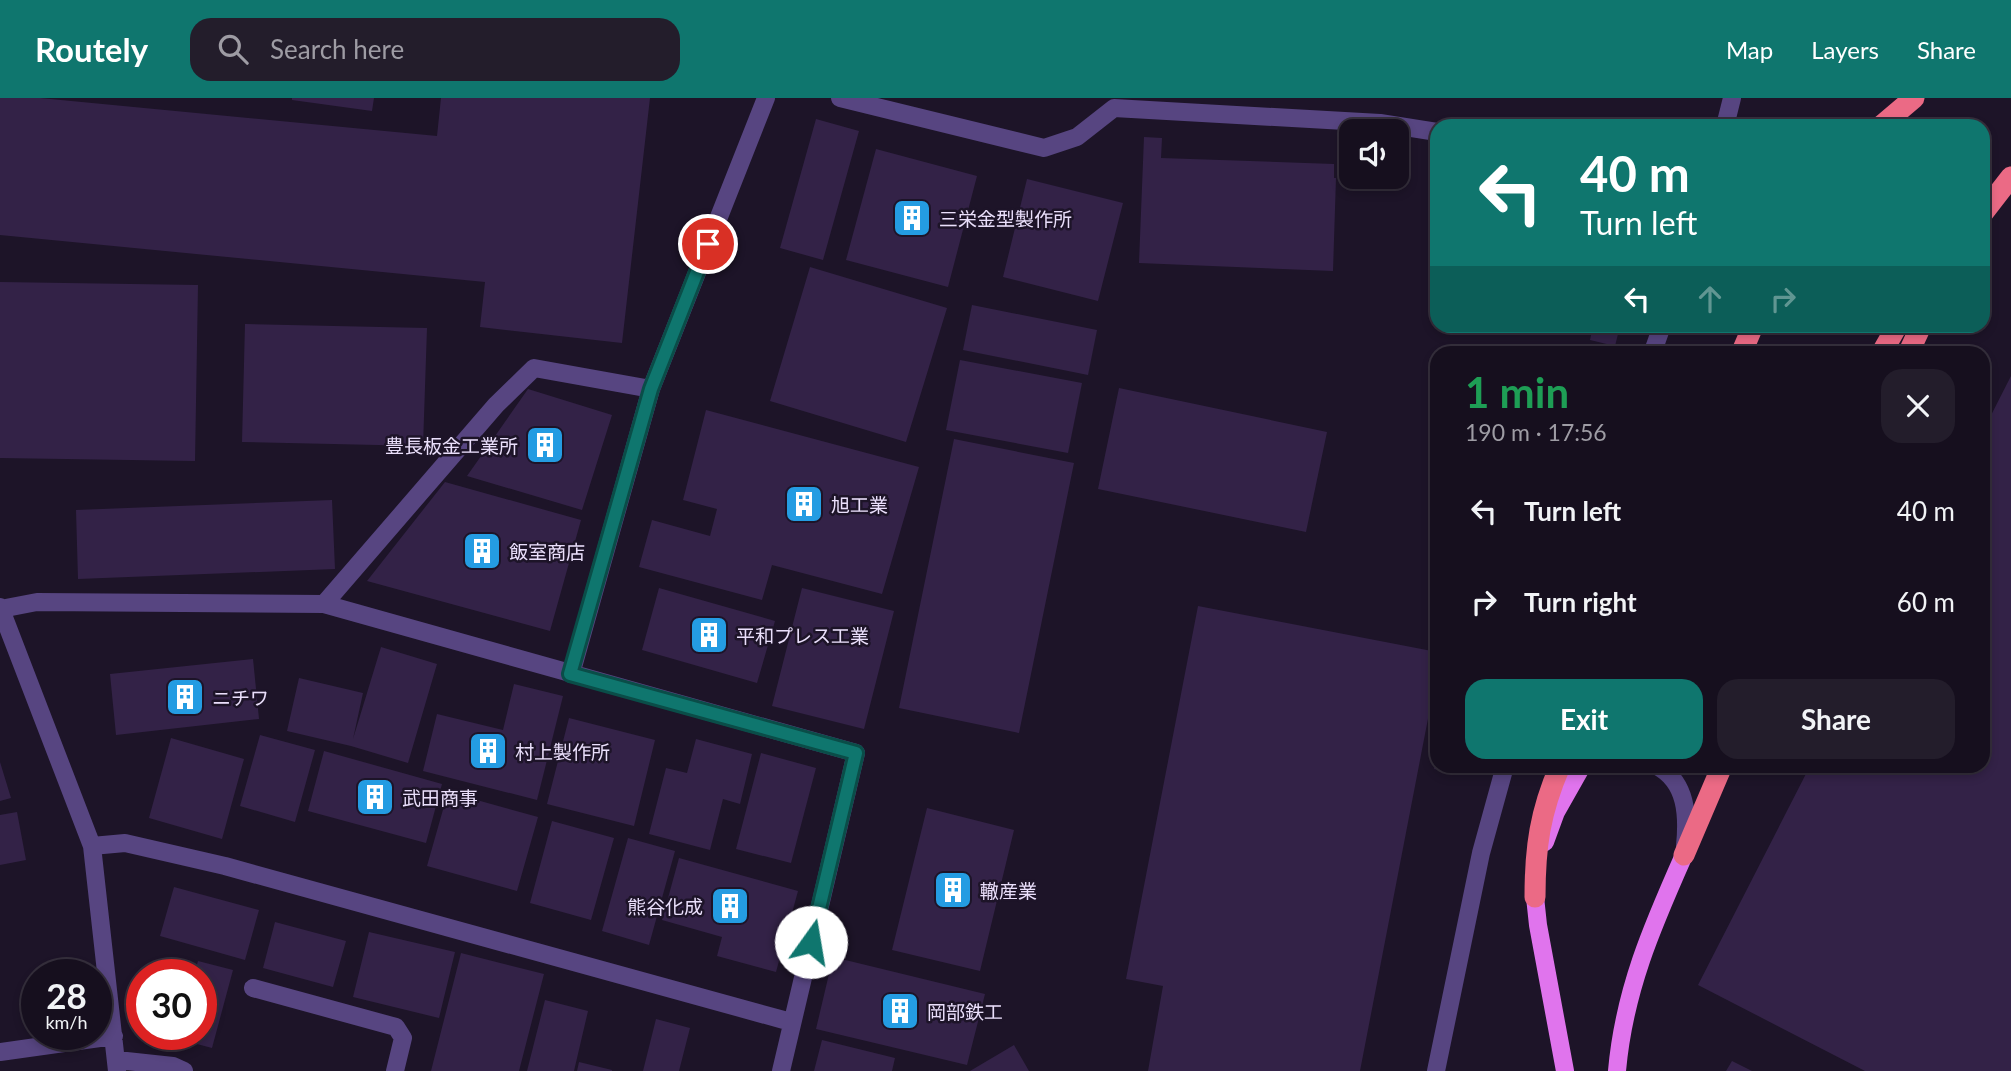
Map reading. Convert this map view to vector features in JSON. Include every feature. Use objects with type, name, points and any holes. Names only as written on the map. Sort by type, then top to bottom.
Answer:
[{"type":"highway","points":[[1889,119],[1914,98]]},
{"type":"highway","points":[[1990,204],[2011,177]]},
{"type":"highway","points":[[1535,897],[1538,836],[1545,806],[1557,773]]},
{"type":"highway","points":[[1684,855],[1719,773]]},
{"type":"main road","points":[[1565,1071],[1535,897],[1546,837],[1556,812],[1578,773]]},
{"type":"main road","points":[[1617,1071],[1625,1014],[1637,968],[1654,921],[1684,855]]},
{"type":"street","points":[[570,674],[651,389],[766,98]]},
{"type":"street","points":[[840,98],[1044,148],[1077,137],[1114,108],[1380,123],[1430,131]]},
{"type":"street","points":[[1727,119],[1732,98]]},
{"type":"street","points":[[324,604],[496,405],[534,368],[651,389]]},
{"type":"street","points":[[184,1071],[173,1066],[117,1065],[92,846],[1,608],[37,602],[324,604],[856,753],[781,1071]]},
{"type":"street","points":[[1436,1071],[1481,853],[1503,773]]},
{"type":"street","points":[[1665,773],[1676,782],[1685,800],[1687,824],[1684,855]]},
{"type":"street","points":[[92,846],[125,843],[225,866],[791,1023]]},
{"type":"street","points":[[253,988],[396,1027],[403,1038],[395,1071]]},
{"type":"street","points":[[0,1052],[114,1036]]},
{"type":"building","points":[[0,98],[40,98],[437,136],[441,98],[650,98],[622,343],[480,327],[485,282],[0,235]]},
{"type":"building","points":[[292,98],[374,98],[372,111]]},
{"type":"building","points":[[816,119],[859,131],[823,260],[780,248]]},
{"type":"building","points":[[1144,137],[1162,138],[1161,158],[1334,164],[1336,178],[1333,271],[1139,263]]},
{"type":"building","name":"三栄金型製作所","points":[[876,149],[977,176],[948,287],[846,260]]},
{"type":"building","points":[[1027,179],[1123,203],[1098,301],[1003,277]]},
{"type":"building","points":[[810,267],[947,308],[906,442],[770,401]]},
{"type":"building","points":[[0,282],[198,285],[195,461],[0,458]]},
{"type":"building","points":[[972,305],[1097,330],[1088,375],[963,350]]},
{"type":"building","points":[[245,324],[427,328],[423,446],[242,442]]},
{"type":"building","points":[[1592,333],[1618,333],[1615,346],[1590,340]]},
{"type":"building","points":[[960,360],[1082,383],[1068,453],[946,430]]},
{"type":"building","points":[[2011,376],[2011,1071],[1865,1071],[1698,985],[1806,773],[1990,773],[1990,417]]},
{"type":"building","points":[[1119,388],[1327,432],[1306,532],[1098,489]]},
{"type":"building","name":"豊長板金工業所","points":[[528,389],[612,415],[582,510],[467,476]]},
{"type":"building","name":"旭工業","points":[[706,410],[919,467],[882,594],[772,565],[762,600],[639,567],[652,520],[710,536],[717,509],[683,500]]},
{"type":"building","points":[[954,439],[1074,463],[1019,733],[899,708]]},
{"type":"building","name":"飯室商店","points":[[445,482],[581,520],[550,631],[367,581]]},
{"type":"building","points":[[332,500],[335,569],[78,579],[76,510]]},
{"type":"building","name":"平和プレス工業","points":[[659,588],[775,621],[757,683],[642,650]]},
{"type":"building","points":[[802,588],[894,611],[864,729],[772,706]]},
{"type":"building","points":[[1198,606],[1430,651],[1430,708],[1360,1071],[1148,1071],[1163,986],[1126,979]]},
{"type":"building","points":[[381,647],[437,664],[408,763],[287,731],[299,678],[363,693],[353,739]]},
{"type":"building","name":"ニチワ","points":[[253,659],[259,719],[116,735],[110,674]]},
{"type":"building","name":"村上製作所","points":[[514,684],[563,696],[537,800],[423,771],[437,714],[503,730]]},
{"type":"building","points":[[569,718],[655,740],[634,826],[547,804]]},
{"type":"building","points":[[260,735],[315,750],[295,822],[240,806]]},
{"type":"building","points":[[171,738],[244,759],[222,839],[149,818]]},
{"type":"building","points":[[696,739],[752,754],[740,804],[723,799],[710,850],[649,834],[666,768],[687,773]]},
{"type":"building","name":"武田商事","points":[[324,751],[442,784],[426,843],[308,811]]},
{"type":"building","points":[[761,753],[816,768],[791,863],[736,849]]},
{"type":"building","points":[[0,762],[11,798],[0,801]]},
{"type":"building","points":[[448,792],[538,817],[517,891],[427,866]]},
{"type":"building","name":"轍産業","points":[[927,808],[1014,830],[980,971],[892,950]]},
{"type":"building","points":[[17,812],[26,860],[0,865],[0,815]]},
{"type":"building","points":[[552,821],[614,838],[591,920],[530,903]]},
{"type":"building","points":[[628,838],[675,851],[649,945],[602,931]]},
{"type":"building","name":"熊谷化成","points":[[679,858],[798,891],[776,972],[717,956],[722,937],[662,920]]},
{"type":"building","points":[[174,887],[259,910],[245,960],[160,936]]},
{"type":"building","points":[[275,922],[346,941],[333,987],[263,968]]},
{"type":"building","points":[[369,932],[455,952],[439,1018],[353,997]]},
{"type":"building","points":[[461,953],[544,974],[519,1071],[431,1071]]},
{"type":"building","name":"岡部鉄工","points":[[833,957],[985,994],[967,1065],[816,1029]]},
{"type":"building","points":[[217,966],[233,970],[217,1029]]},
{"type":"building","points":[[545,1000],[588,1011],[574,1071],[527,1071]]},
{"type":"building","points":[[656,1019],[690,1028],[679,1071],[643,1071]]},
{"type":"building","points":[[822,1040],[895,1058],[892,1071],[814,1071]]},
{"type":"building","points":[[1014,1045],[1029,1071],[970,1071]]},
{"type":"building","points":[[1732,1061],[1752,1071],[1726,1071]]},
{"type":"building","points":[[579,1062],[612,1070],[612,1071],[577,1071]]},
{"type":"place","name":"三栄金型製作所","points":[[912,218]]},
{"type":"place","name":"豊長板金工業所","points":[[545,445]]},
{"type":"place","name":"旭工業","points":[[804,504]]},
{"type":"place","name":"飯室商店","points":[[482,551]]},
{"type":"place","name":"平和プレス工業","points":[[709,635]]},
{"type":"place","name":"ニチワ","points":[[185,697]]},
{"type":"place","name":"村上製作所","points":[[488,751]]},
{"type":"place","name":"武田商事","points":[[375,797]]},
{"type":"place","name":"轍産業","points":[[953,890]]},
{"type":"place","name":"熊谷化成","points":[[730,906]]},
{"type":"place","name":"岡部鉄工","points":[[900,1011]]},
{"type":"route","points":[[708,244],[651,389],[570,674],[856,753],[811,942]]}]
